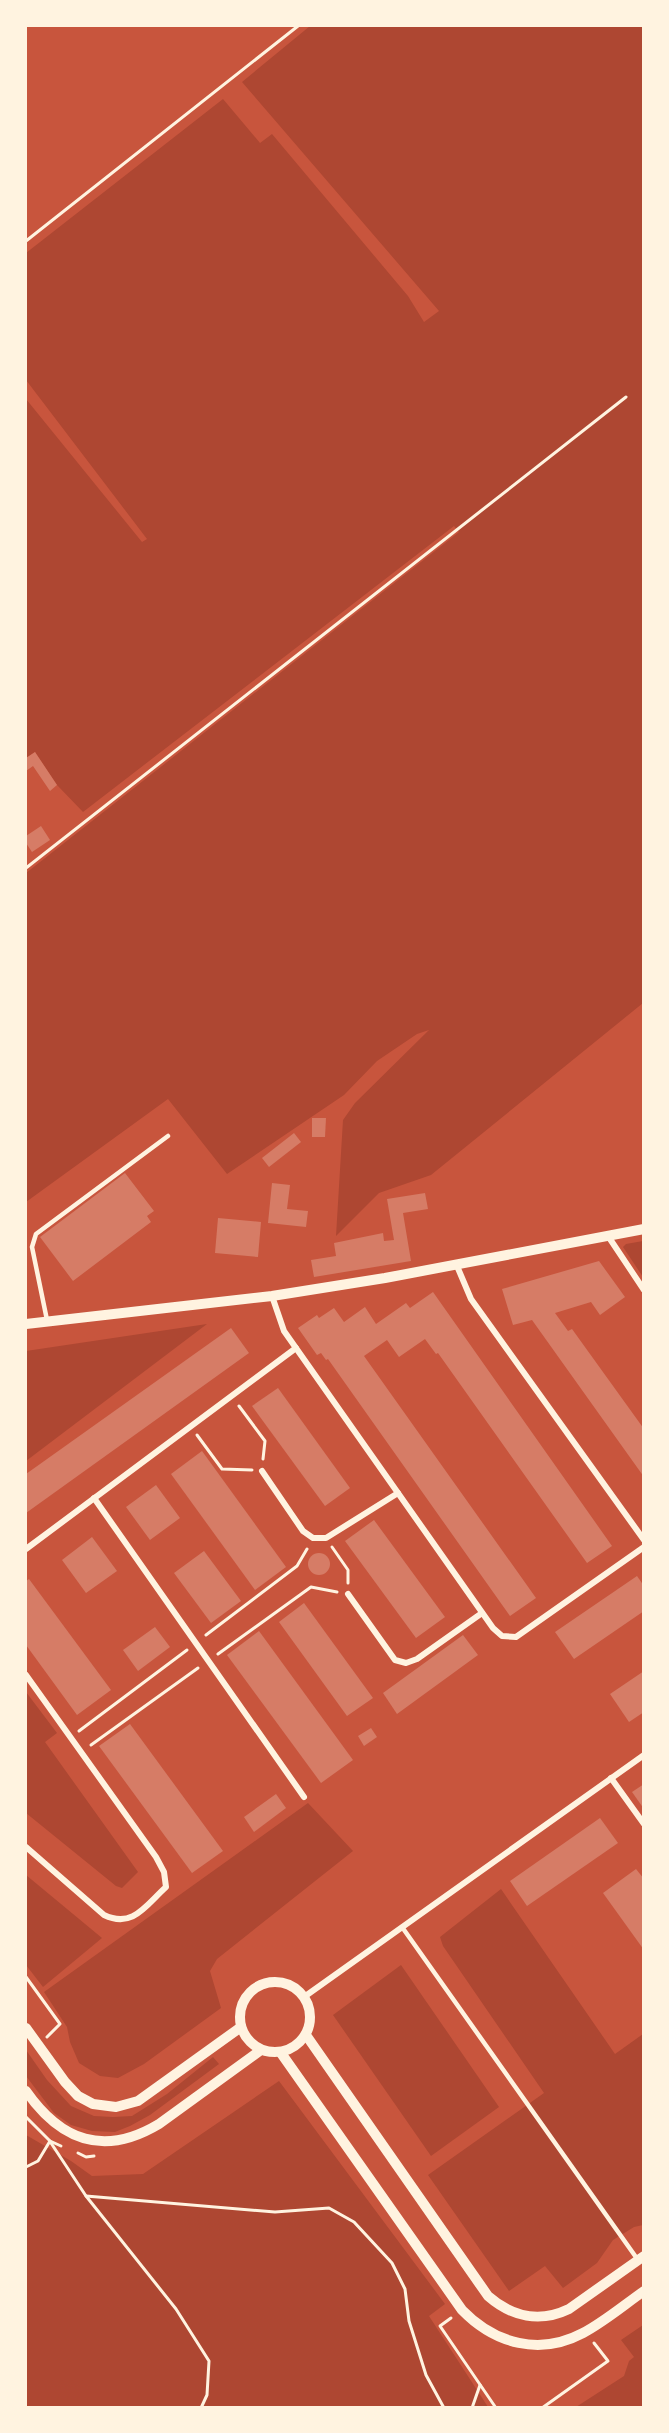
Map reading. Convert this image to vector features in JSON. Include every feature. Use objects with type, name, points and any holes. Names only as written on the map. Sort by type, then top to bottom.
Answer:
[{"type":"street","points":[[26,1324],[272,1296],[457,1266],[644,1230]]},
{"type":"street","points":[[608,1236],[644,1290]]},
{"type":"street","points":[[457,1266],[471,1299],[644,1540]]},
{"type":"street","points":[[272,1296],[284,1331],[482,1613],[502,1636],[516,1637],[644,1547]]},
{"type":"street","points":[[26,1549],[296,1348]]},
{"type":"street","points":[[262,1471],[303,1531],[313,1538],[326,1538],[398,1493]]},
{"type":"street","points":[[94,1498],[304,1797]]},
{"type":"street","points":[[348,1594],[395,1660],[406,1663],[417,1659],[482,1613]]},
{"type":"street","points":[[26,1674],[156,1857],[164,1872],[166,1887],[132,1918],[116,1921],[104,1915],[26,1847]]},
{"type":"street","points":[[304,1997],[644,1755]]},
{"type":"street","points":[[611,1779],[644,1824]]},
{"type":"street","points":[[276,1982],[297,1989],[304,1997],[310,2012],[309,2027],[306,2035],[296,2046],[281,2052],[261,2050],[248,2041],[241,2027],[240,2016],[242,2005],[255,1988],[276,1982]]},
{"type":"street","points":[[26,2028],[65,2082],[78,2096],[93,2104],[116,2108],[138,2101],[241,2027]]},
{"type":"street","points":[[306,2035],[488,2296],[506,2310],[528,2317],[560,2314],[641,2258]]},
{"type":"street","points":[[26,2091],[41,2113],[58,2127],[80,2137],[103,2142],[123,2140],[142,2134],[159,2124],[261,2050]]},
{"type":"street","points":[[281,2052],[462,2310],[482,2329],[494,2336],[520,2344],[561,2342],[586,2332],[644,2291]]},
{"type":"lane","points":[[47,1322],[32,1247],[36,1234],[168,1136]]},
{"type":"lane","points":[[402,1927],[641,2258]]},
{"type":"path","points":[[26,241],[298,26]]},
{"type":"path","points":[[26,868],[626,397]]},
{"type":"path","points":[[190,1427],[222,1469],[262,1471],[265,1442],[232,1396]]},
{"type":"path","points":[[326,1538],[348,1570],[348,1594]]},
{"type":"path","points":[[26,1977],[60,2024],[47,2037],[53,2044]]},
{"type":"path","points":[[26,2167],[38,2161],[50,2141],[86,2196],[176,2309],[209,2361],[207,2395],[201,2408]]},
{"type":"path","points":[[86,2196],[274,2212],[329,2208],[354,2222],[392,2263],[405,2289],[409,2320],[426,2375],[444,2408]]},
{"type":"path","points":[[462,2310],[440,2326],[496,2408]]},
{"type":"path","points":[[542,2408],[608,2361],[586,2332]]},
{"type":"path","points":[[472,2408],[480,2385]]},
{"type":"shaded area","points":[[310,26],[643,26],[643,1003],[431,1175],[379,1193],[336,1236],[343,1120],[355,1103],[429,1030],[417,1034],[377,1061],[344,1095],[227,1174],[168,1099],[26,1202],[26,873],[459,532],[454,526],[83,812],[57,785],[35,752],[26,758],[26,399],[142,542],[147,539],[26,380],[26,253],[223,99],[260,143],[272,134],[408,296],[424,322],[439,311],[242,82]]},
{"type":"shaded area","points":[[644,1241],[643,1277],[623,1247],[626,1244]]},
{"type":"shaded area","points":[[207,1324],[26,1461],[26,1351]]},
{"type":"shaded area","points":[[26,1692],[57,1733],[45,1742],[138,1872],[122,1888],[116,1886],[26,1813]]},
{"type":"shaded area","points":[[308,1803],[353,1851],[217,1959],[210,1971],[221,2008],[144,2064],[118,2078],[100,2076],[79,2063],[70,2042],[67,2027],[44,1992]]},
{"type":"shaded area","points":[[26,1875],[102,1938],[43,1987],[26,1965]]},
{"type":"shaded area","points":[[501,1889],[615,2054],[643,2034],[643,2225],[634,2227],[613,2240],[597,2263],[563,2288],[545,2266],[509,2291],[428,2175],[544,2093],[443,1946],[440,1937]]},
{"type":"shaded area","points":[[401,1965],[499,2107],[431,2156],[333,2015]]},
{"type":"shaded area","points":[[26,2050],[47,2080],[71,2106],[94,2116],[132,2116],[167,2094],[213,2057],[219,2064],[150,2115],[130,2126],[115,2132],[92,2131],[71,2125],[54,2113],[26,2076]]},
{"type":"shaded area","points":[[279,2081],[445,2304],[429,2316],[488,2407],[26,2407],[26,2135],[92,2176],[143,2174]]},
{"type":"shaded area","points":[[643,2325],[643,2407],[576,2407],[624,2376],[629,2361],[634,2357],[621,2340]]},
{"type":"building","points":[[35,752],[57,785],[50,791],[33,766],[26,771],[26,758]]},
{"type":"building","points":[[41,826],[50,840],[32,852],[26,843],[26,836]]},
{"type":"building","points":[[312,1118],[326,1118],[325,1137],[312,1137]]},
{"type":"building","points":[[294,1133],[301,1142],[269,1167],[262,1158]]},
{"type":"building","points":[[125,1173],[154,1211],[147,1216],[151,1222],[73,1281],[40,1237]]},
{"type":"building","points":[[272,1183],[290,1185],[287,1209],[308,1211],[306,1227],[268,1223]]},
{"type":"building","points":[[425,1193],[428,1209],[403,1213],[411,1261],[314,1277],[311,1260],[336,1256],[334,1243],[383,1233],[384,1241],[394,1240],[387,1199]]},
{"type":"building","points":[[218,1218],[261,1222],[258,1257],[215,1253]]},
{"type":"building","points":[[599,1261],[625,1297],[600,1315],[591,1302],[555,1313],[568,1331],[572,1329],[644,1429],[644,1477],[532,1320],[513,1325],[502,1289]]},
{"type":"building","points":[[433,1292],[612,1546],[587,1563],[438,1353],[436,1354],[425,1339],[399,1357],[387,1340],[364,1356],[536,1598],[510,1616],[328,1359],[326,1360],[321,1353],[317,1355],[298,1328],[317,1315],[319,1318],[334,1308],[344,1322],[365,1307],[376,1324],[406,1303],[410,1308]]},
{"type":"building","points":[[231,1328],[249,1353],[26,1513],[26,1474]]},
{"type":"building","points":[[278,1388],[350,1488],[325,1506],[252,1406]]},
{"type":"building","points":[[202,1451],[286,1567],[255,1590],[171,1474]]},
{"type":"building","points":[[156,1485],[180,1518],[150,1540],[126,1507]]},
{"type":"building","points":[[374,1520],[445,1617],[416,1638],[345,1541]]},
{"type":"building","points":[[92,1537],[117,1571],[86,1593],[62,1560]]},
{"type":"building","points":[[204,1551],[241,1601],[211,1623],[174,1573]]},
{"type":"building","points":[[319,1553],[329,1560],[330,1564],[323,1574],[319,1575],[309,1568],[308,1564],[315,1554]]},
{"type":"building","points":[[637,1576],[644,1586],[644,1611],[574,1659],[555,1632]]},
{"type":"building","points":[[29,1579],[111,1690],[77,1715],[26,1645],[26,1581]]},
{"type":"building","points":[[304,1603],[373,1698],[347,1716],[279,1622]]},
{"type":"building","points":[[155,1627],[170,1647],[138,1671],[123,1650]]},
{"type":"building","points":[[259,1631],[353,1760],[321,1783],[227,1655]]},
{"type":"building","points":[[463,1635],[478,1655],[397,1714],[383,1693]]},
{"type":"building","points":[[644,1671],[644,1712],[629,1722],[610,1694]]},
{"type":"building","points":[[130,1724],[223,1851],[192,1873],[99,1746]]},
{"type":"building","points":[[371,1728],[377,1737],[364,1746],[358,1736]]},
{"type":"building","points":[[644,1784],[644,1809],[632,1792]]},
{"type":"building","points":[[276,1794],[286,1808],[254,1832],[244,1817]]},
{"type":"building","points":[[600,1818],[618,1843],[527,1906],[510,1881]]},
{"type":"building","points":[[636,1869],[644,1879],[644,1950],[603,1893]]}]
